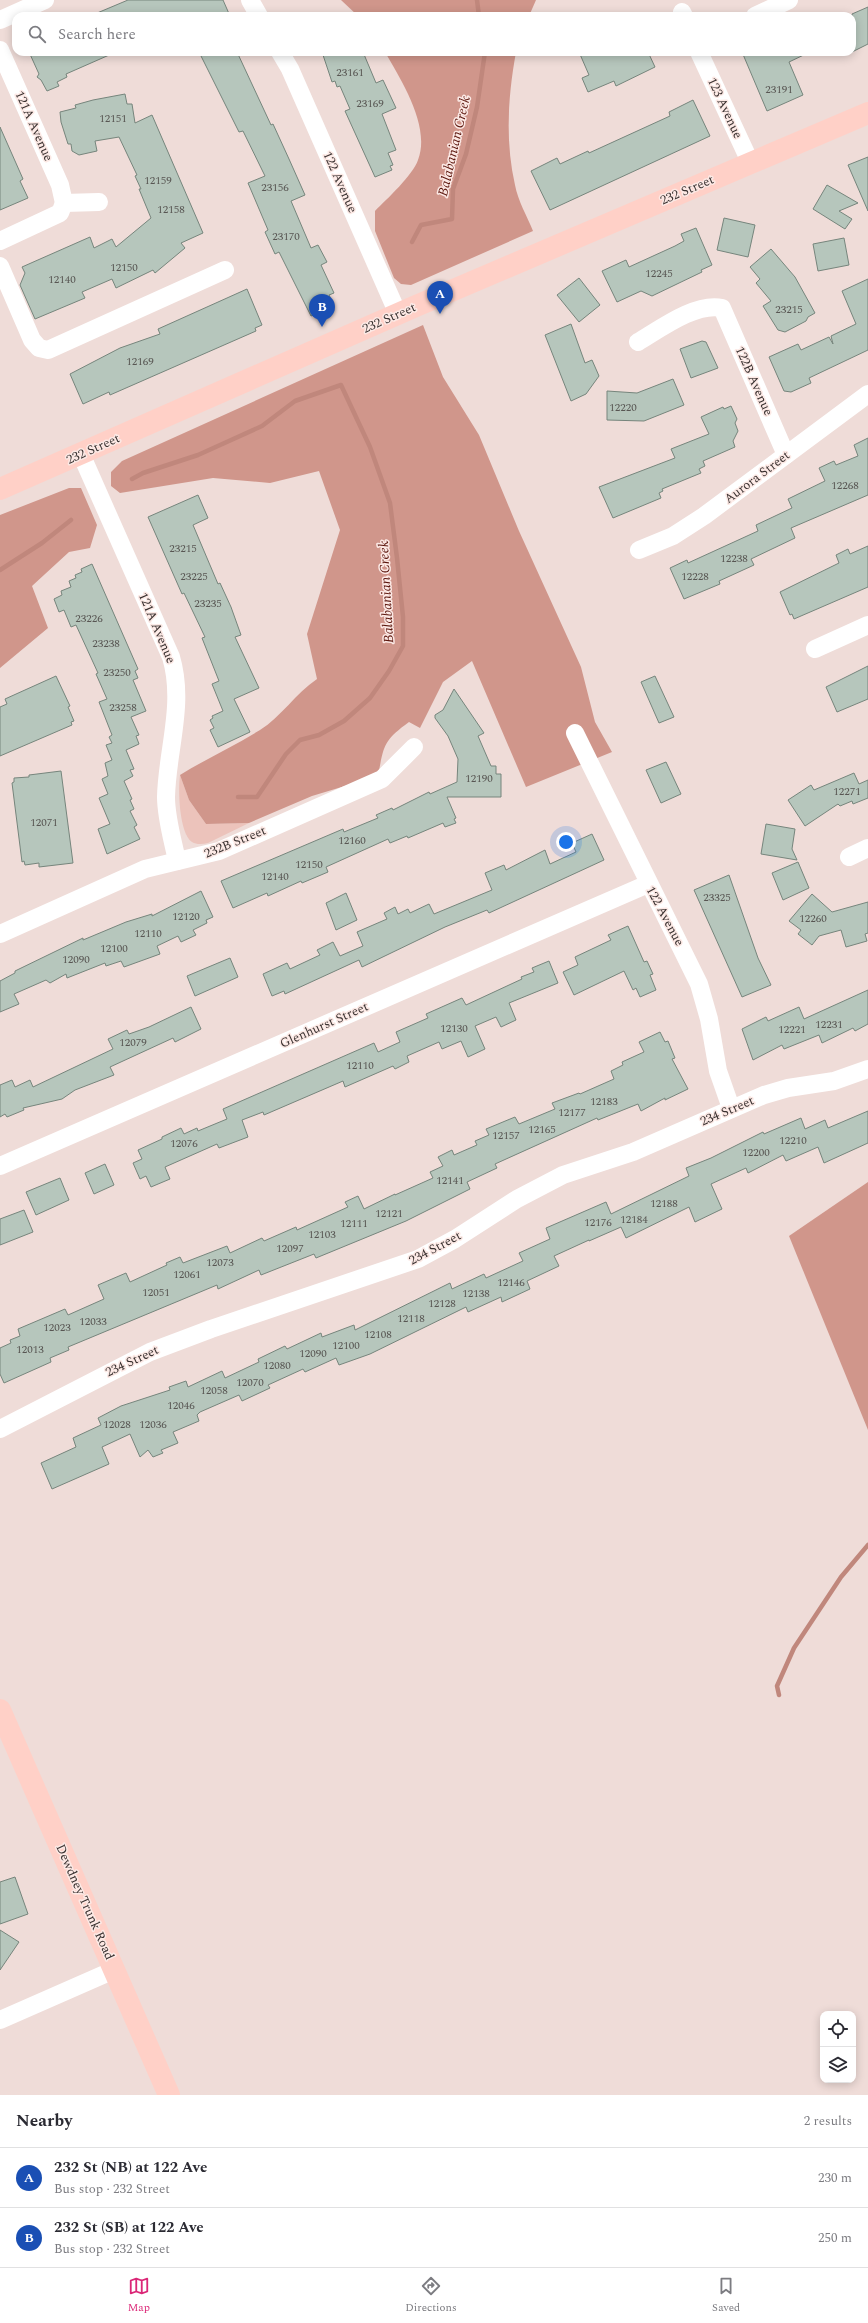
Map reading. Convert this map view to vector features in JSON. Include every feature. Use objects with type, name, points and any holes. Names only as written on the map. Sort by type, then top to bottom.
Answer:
[{"type":"main road","name":"232 Street","points":[[0,489],[398,314],[868,113]]},
{"type":"main road","name":"Dewdney Trunk Road","points":[[0,1710],[169,2095]]},
{"type":"street","points":[[18,12],[45,0]]},
{"type":"street","points":[[250,0],[257,12]]},
{"type":"street","points":[[764,12],[789,0]]},
{"type":"street","points":[[0,20],[12,15]]},
{"type":"street","name":"121A Avenue","points":[[0,50],[60,185],[64,203]]},
{"type":"street","name":"122 Avenue","points":[[282,56],[290,69],[398,314]]},
{"type":"street","name":"123 Avenue","points":[[702,56],[751,164]]},
{"type":"street","points":[[0,241],[51,219],[60,213],[64,203],[99,202]]},
{"type":"street","points":[[0,266],[32,340],[39,348],[48,350],[225,270]]},
{"type":"street","name":"122B Avenue","points":[[638,342],[675,320],[703,308],[713,306],[722,308],[786,455]]},
{"type":"street","name":"Aurora Street","points":[[639,550],[673,536],[704,516],[868,394]]},
{"type":"street","name":"121A Avenue","points":[[81,454],[171,657],[176,673],[177,706],[166,799],[177,861]]},
{"type":"street","points":[[815,649],[868,625]]},
{"type":"street","name":"122 Avenue","points":[[575,733],[648,884],[660,903],[699,984],[709,1018],[718,1071],[731,1108]]},
{"type":"street","name":"232B Street","points":[[0,934],[145,869],[219,851],[382,779],[414,747]]},
{"type":"street","points":[[849,857],[868,848]]},
{"type":"street","name":"Glenhurst Street","points":[[0,1166],[648,884]]},
{"type":"street","name":"234 Street","points":[[0,1429],[150,1352],[211,1329],[418,1259],[548,1182],[576,1170],[633,1152],[731,1108],[778,1090],[834,1081],[868,1069]]},
{"type":"street","points":[[0,2020],[114,1970]]},
{"type":"shaded area","points":[[341,0],[536,0],[531,12],[354,12]]},
{"type":"shaded area","points":[[387,56],[515,56],[511,85],[509,118],[510,152],[516,191],[533,231],[411,285],[401,284],[394,278],[375,231],[375,211],[411,173],[418,160],[421,147],[421,133],[417,118],[399,76]]},
{"type":"shaded area","points":[[423,325],[443,377],[479,435],[519,531],[581,667],[595,722],[612,752],[526,787],[472,661],[443,682],[420,728],[409,722],[389,739],[384,750],[378,776],[312,796],[249,823],[206,824],[189,800],[180,775],[268,725],[302,691],[317,679],[307,634],[340,530],[319,471],[270,483],[213,478],[120,493],[111,486],[111,472],[122,461]]},
{"type":"shaded area","points":[[69,488],[81,488],[97,525],[90,548],[69,552],[32,586],[48,628],[0,668],[0,515]]},
{"type":"shaded area","points":[[180,775],[189,800],[206,824],[249,823],[208,843],[198,844],[192,842],[184,830],[180,810]]},
{"type":"shaded area","points":[[868,1182],[868,1430],[789,1236]]},
{"type":"building","points":[[128,0],[223,0],[228,12],[100,12]]},
{"type":"building","points":[[868,7],[868,44],[856,50],[856,12]]},
{"type":"building","points":[[31,56],[107,56],[66,74],[67,77],[57,82],[59,86],[47,91],[41,80],[37,77],[39,74]]},
{"type":"building","points":[[201,56],[239,56],[271,125],[273,124],[305,195],[291,201],[311,248],[318,245],[327,262],[321,265],[334,293],[329,295],[334,306],[311,316],[279,252],[275,254],[265,232],[268,230],[248,183],[265,176],[243,131],[239,132]]},
{"type":"building","points":[[323,56],[365,56],[376,83],[383,80],[396,108],[382,114],[396,150],[388,153],[393,165],[390,166],[392,170],[375,177],[345,111],[350,109],[340,86],[337,87],[335,81],[332,82]]},
{"type":"building","points":[[581,56],[650,56],[655,67],[616,86],[614,81],[588,92],[582,78],[589,75]]},
{"type":"building","points":[[744,56],[802,56],[789,62],[803,95],[767,111]]},
{"type":"building","points":[[125,94],[127,104],[132,104],[135,123],[152,115],[203,233],[181,243],[185,248],[155,273],[153,270],[116,288],[112,279],[82,292],[85,298],[35,319],[20,285],[25,273],[22,267],[90,237],[94,248],[112,239],[116,247],[151,218],[139,189],[141,189],[135,176],[137,175],[119,137],[95,141],[97,151],[79,155],[72,151],[71,144],[68,144],[61,122],[60,112],[76,108],[75,105]]},
{"type":"building","points":[[693,100],[710,136],[550,210],[531,171],[557,158],[560,164],[588,151],[589,153],[670,116],[669,112]]},
{"type":"building","points":[[0,127],[23,179],[20,181],[28,198],[0,210]]},
{"type":"building","points":[[868,157],[868,211],[848,165]]},
{"type":"building","points":[[827,185],[858,203],[839,211],[852,219],[845,229],[813,209]]},
{"type":"building","points":[[724,218],[755,225],[748,257],[717,250]]},
{"type":"building","points":[[696,228],[712,265],[701,270],[702,272],[652,296],[641,291],[617,302],[602,271],[626,260],[629,267],[675,246],[684,241],[681,234]]},
{"type":"building","points":[[844,238],[849,265],[818,271],[813,244]]},
{"type":"building","points":[[771,249],[795,277],[815,313],[808,317],[806,321],[785,332],[778,330],[763,306],[771,301],[756,283],[760,279],[750,267]]},
{"type":"building","points":[[579,278],[600,305],[579,322],[557,295]]},
{"type":"building","points":[[868,279],[868,350],[809,378],[811,383],[791,392],[784,391],[769,357],[798,344],[801,350],[829,337],[833,344],[831,336],[856,324],[842,291]]},
{"type":"building","points":[[247,289],[262,325],[255,328],[256,331],[110,395],[109,392],[83,404],[70,374],[120,348],[160,334],[158,329]]},
{"type":"building","points":[[571,324],[585,363],[592,360],[599,376],[586,394],[571,401],[545,335]]},
{"type":"building","points":[[702,341],[706,342],[718,368],[691,378],[680,349]]},
{"type":"building","points":[[673,379],[684,405],[644,421],[607,420],[607,391],[637,393]]},
{"type":"building","points":[[731,406],[737,419],[735,423],[738,431],[733,441],[735,447],[703,461],[705,466],[699,469],[701,473],[662,489],[663,491],[659,493],[661,498],[613,518],[599,487],[675,458],[671,449],[709,434],[701,417],[723,407],[724,409]]},
{"type":"building","points":[[868,438],[868,495],[791,528],[795,538],[751,559],[754,565],[719,581],[720,584],[684,599],[670,568],[687,560],[688,563],[758,531],[756,525],[792,508],[788,499],[825,481],[819,468],[834,461],[836,465],[858,456],[854,445]]},
{"type":"building","points":[[198,495],[208,518],[193,525],[218,584],[220,583],[231,607],[241,635],[235,637],[259,688],[234,699],[250,732],[218,747],[210,730],[214,728],[210,720],[213,718],[212,716],[223,711],[212,684],[219,681],[202,638],[205,637],[184,593],[182,594],[148,517]]},
{"type":"building","points":[[868,546],[868,587],[794,619],[792,614],[790,615],[780,592],[839,563],[836,555],[848,549],[850,554]]},
{"type":"building","points":[[92,564],[138,669],[135,671],[138,678],[133,680],[146,711],[131,717],[139,735],[136,736],[139,744],[126,750],[134,769],[130,770],[133,776],[124,781],[132,799],[130,800],[134,809],[130,811],[137,825],[134,827],[140,839],[107,854],[98,829],[110,824],[99,798],[108,794],[102,779],[108,776],[105,763],[112,760],[106,745],[112,743],[109,737],[112,735],[99,702],[107,699],[96,674],[98,673],[76,625],[71,627],[64,610],[59,612],[54,599],[62,595],[61,591],[71,587],[69,581],[76,578],[75,575],[82,572],[81,569]]},
{"type":"building","points":[[868,666],[868,699],[837,712],[826,687]]},
{"type":"building","points":[[56,676],[70,706],[68,707],[74,721],[71,722],[72,725],[0,756],[0,707],[7,704],[5,699]]},
{"type":"building","points":[[655,676],[674,717],[659,723],[641,682]]},
{"type":"building","points":[[454,689],[484,733],[478,736],[491,766],[496,766],[496,774],[501,774],[501,797],[447,797],[456,818],[454,819],[456,823],[445,827],[443,823],[408,838],[407,836],[390,843],[388,839],[326,867],[328,872],[302,883],[301,881],[268,896],[267,893],[233,908],[221,881],[343,829],[344,832],[378,818],[376,815],[392,808],[393,810],[429,792],[430,794],[457,782],[458,759],[448,736],[435,718],[435,715],[443,710]]},
{"type":"building","points":[[666,762],[681,794],[661,803],[646,770]]},
{"type":"building","points":[[61,771],[73,863],[39,867],[39,863],[25,865],[24,861],[22,862],[12,783],[14,782],[14,778],[29,777],[29,775]]},
{"type":"building","points":[[854,773],[859,784],[868,780],[868,798],[853,804],[852,801],[840,806],[838,804],[805,826],[788,800],[811,785],[814,790]]},
{"type":"building","points":[[766,824],[795,829],[792,849],[797,860],[761,854]]},
{"type":"building","points":[[592,834],[604,860],[489,913],[487,910],[445,927],[362,967],[359,960],[285,994],[284,991],[272,996],[263,974],[287,963],[290,969],[320,955],[317,950],[333,942],[340,956],[363,946],[357,932],[387,919],[384,913],[395,907],[398,914],[408,909],[410,913],[429,904],[434,914],[492,890],[485,873],[504,865],[506,870],[545,850],[550,864],[576,852],[572,843]]},
{"type":"building","points":[[798,862],[809,888],[783,900],[772,873]]},
{"type":"building","points":[[729,875],[758,958],[771,985],[742,997],[694,890]]},
{"type":"building","points":[[201,891],[213,917],[206,920],[207,923],[193,930],[196,935],[181,942],[178,936],[157,946],[160,954],[124,967],[121,961],[106,966],[105,963],[67,978],[66,974],[50,983],[46,980],[14,994],[19,1004],[0,1012],[0,981],[15,973],[15,971],[83,938],[83,940],[126,922],[152,914],[152,916]]},
{"type":"building","points":[[346,893],[357,920],[336,930],[326,903]]},
{"type":"building","points":[[812,894],[832,912],[868,902],[868,933],[865,934],[867,941],[846,947],[841,930],[819,936],[812,945],[798,934],[801,930],[789,921]]},
{"type":"building","points":[[628,926],[644,962],[647,961],[653,974],[650,975],[656,990],[640,997],[636,988],[633,990],[624,971],[574,995],[563,972],[578,965],[575,957],[611,940],[608,935]]},
{"type":"building","points":[[230,958],[238,977],[195,996],[187,976]]},
{"type":"building","points":[[549,961],[558,983],[509,1003],[516,1020],[501,1027],[496,1017],[475,1026],[485,1049],[468,1057],[461,1041],[442,1049],[439,1042],[407,1056],[409,1062],[395,1069],[393,1066],[345,1087],[343,1081],[264,1115],[263,1112],[242,1120],[248,1137],[219,1148],[217,1144],[165,1167],[170,1179],[151,1187],[146,1176],[140,1179],[133,1163],[142,1159],[138,1150],[162,1139],[162,1137],[181,1128],[184,1134],[197,1128],[198,1131],[227,1119],[223,1109],[374,1043],[378,1052],[400,1042],[396,1032],[428,1018],[426,1014],[462,998],[466,1005],[522,979],[521,977],[534,972],[532,968]]},
{"type":"building","points":[[868,990],[868,1024],[855,1031],[853,1028],[822,1043],[819,1035],[784,1049],[782,1045],[753,1060],[742,1029],[766,1017],[768,1021],[799,1007],[804,1019]]},
{"type":"building","points":[[191,1007],[201,1029],[175,1042],[173,1038],[110,1067],[114,1075],[75,1090],[62,1099],[23,1108],[24,1110],[7,1117],[5,1114],[0,1117],[0,1085],[12,1080],[15,1087],[30,1080],[33,1087],[113,1049],[108,1039],[127,1030],[129,1034],[149,1027]]},
{"type":"building","points":[[660,1032],[665,1042],[668,1041],[675,1058],[672,1059],[688,1089],[665,1100],[665,1098],[641,1111],[638,1104],[598,1120],[597,1118],[495,1164],[497,1168],[467,1182],[470,1189],[406,1221],[316,1258],[314,1254],[261,1275],[259,1270],[218,1289],[217,1285],[68,1347],[69,1350],[50,1358],[51,1362],[4,1383],[0,1374],[0,1348],[11,1343],[10,1340],[20,1336],[18,1329],[65,1309],[68,1315],[104,1299],[98,1285],[126,1273],[130,1282],[167,1265],[166,1263],[180,1257],[183,1263],[227,1246],[230,1253],[262,1238],[264,1241],[296,1227],[297,1230],[348,1207],[345,1202],[358,1196],[364,1209],[433,1178],[430,1172],[443,1166],[438,1157],[452,1150],[454,1155],[477,1145],[475,1141],[489,1135],[486,1129],[515,1117],[519,1124],[555,1109],[552,1103],[579,1093],[580,1094],[614,1079],[611,1071],[623,1065],[622,1062],[644,1052],[639,1042]]},
{"type":"building","points":[[868,1111],[868,1143],[824,1163],[818,1147],[786,1161],[783,1155],[748,1173],[746,1168],[711,1184],[722,1209],[695,1222],[689,1207],[626,1238],[621,1227],[589,1240],[554,1256],[559,1266],[527,1281],[530,1289],[502,1302],[501,1297],[468,1312],[466,1307],[370,1354],[339,1365],[336,1358],[305,1372],[303,1369],[268,1385],[270,1388],[242,1401],[239,1395],[200,1412],[197,1415],[199,1421],[173,1432],[178,1443],[161,1450],[163,1453],[153,1457],[148,1450],[140,1457],[130,1434],[102,1447],[109,1464],[52,1489],[41,1463],[76,1447],[73,1438],[101,1425],[98,1418],[121,1406],[170,1390],[169,1387],[186,1381],[188,1387],[222,1371],[225,1378],[259,1362],[258,1359],[285,1346],[287,1349],[321,1333],[322,1337],[354,1325],[355,1330],[450,1283],[452,1289],[484,1274],[486,1278],[523,1261],[519,1253],[550,1239],[546,1228],[606,1202],[611,1214],[689,1176],[686,1168],[711,1158],[763,1132],[764,1134],[801,1118],[805,1129],[825,1120],[828,1128]]},
{"type":"building","points":[[105,1164],[114,1185],[94,1194],[85,1173]]},
{"type":"building","points":[[60,1178],[69,1200],[36,1215],[26,1192]]},
{"type":"building","points":[[24,1210],[33,1232],[0,1245],[0,1219]]},
{"type":"building","points":[[15,1877],[28,1914],[0,1924],[0,1882]]},
{"type":"building","points":[[0,1930],[19,1942],[0,1970]]},
{"type":"waterway","name":"Balabanian Creek","points":[[477,0],[478,12]]},
{"type":"waterway","name":"Balabanian Creek","points":[[412,242],[421,225],[452,219],[453,189],[466,154],[477,107],[484,56]]},
{"type":"waterway","name":"Balabanian Creek","points":[[132,479],[143,473],[198,455],[262,426],[295,401],[341,385],[370,447],[390,503],[403,617],[403,646],[389,671],[370,698],[344,721],[319,735],[300,740],[286,754],[257,797],[238,797]]},
{"type":"waterway","points":[[0,570],[42,543],[71,520]]},
{"type":"waterway","points":[[779,1695],[777,1686],[794,1648],[841,1577],[868,1545]]},
{"type":"place","name":"232 St (NB) at 122 Ave","points":[[440,314]]},
{"type":"place","name":"232 St (SB) at 122 Ave","points":[[322,327]]}]
